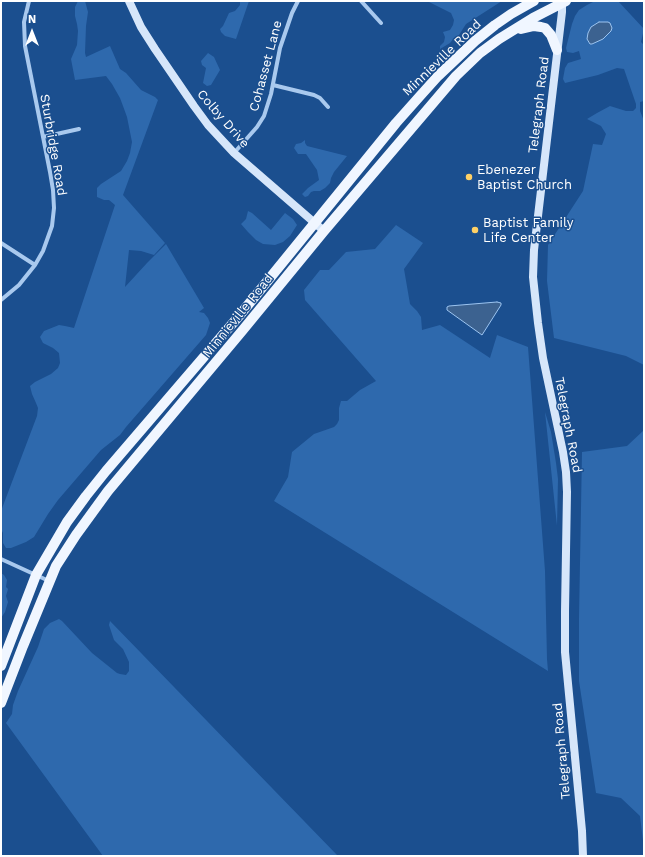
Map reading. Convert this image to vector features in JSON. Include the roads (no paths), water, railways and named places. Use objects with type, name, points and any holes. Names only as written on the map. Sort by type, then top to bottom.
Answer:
[{"type":"main road","name":"Colby Drive","points":[[129,1],[141,27],[155,49],[208,125],[234,153],[324,231]]},
{"type":"main road","name":"Minnieville Road","points":[[1,666],[36,575],[67,522],[106,471],[238,317],[396,123],[438,76],[475,41],[495,25],[534,1]]},
{"type":"main road","name":"Minnieville Road","points":[[1,703],[56,566],[66,549],[108,492],[233,343],[324,231],[456,76],[480,53],[499,39],[563,1]]},
{"type":"main road","name":"Telegraph Road","points":[[563,1],[535,244],[533,277],[542,352],[566,472],[567,492],[564,611],[565,652],[582,831],[583,856]]},
{"type":"main road","points":[[509,32],[531,26],[545,28],[551,35],[557,50]]},
{"type":"street","name":"Sturbridge Road","points":[[1,300],[19,285],[35,265],[43,251],[52,226],[54,208],[50,172],[25,46],[24,22],[29,1]]},
{"type":"street","name":"Cohasset Lane","points":[[234,153],[262,121],[267,110],[280,48],[292,13],[298,1]]},
{"type":"street","points":[[361,1],[381,24]]},
{"type":"street","points":[[273,85],[314,95],[320,98],[328,107]]},
{"type":"street","points":[[43,137],[79,129]]},
{"type":"street","points":[[1,242],[35,265]]},
{"type":"street","points":[[1,559],[50,581]]},
{"type":"place","name":"Ebenezer Baptist Church","points":[[469,177]]},
{"type":"place","name":"Baptist Family Life Center","points":[[475,230]]}]
